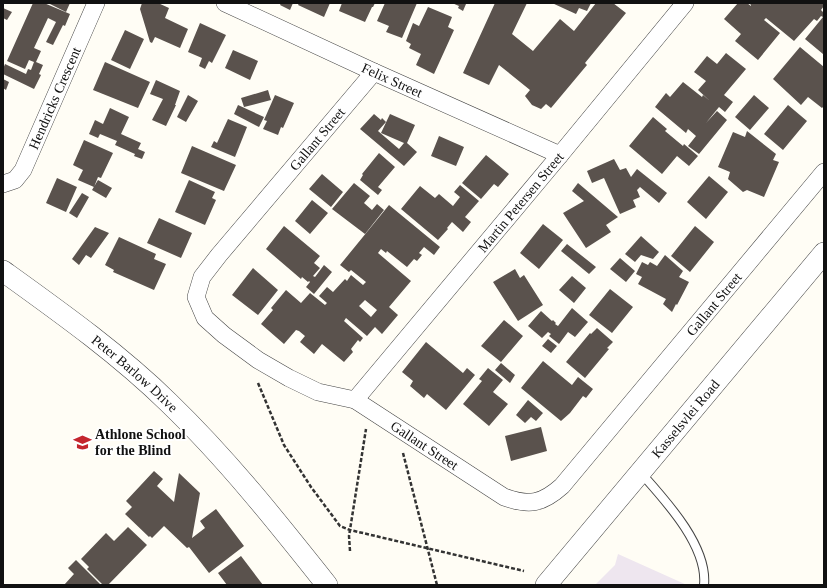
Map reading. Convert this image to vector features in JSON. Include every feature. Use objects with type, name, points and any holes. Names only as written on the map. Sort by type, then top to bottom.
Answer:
[{"type":"street","name":"Hendricks Crescent","points":[[3,184],[15,180],[22,170],[96,3]]},
{"type":"street","name":"Felix Street","points":[[225,3],[374,72],[560,155]]},
{"type":"street","name":"Martin Petersen Street","points":[[355,400],[685,3]]},
{"type":"street","name":"Gallant Street","points":[[374,72],[219,255],[202,277],[196,297],[205,318],[224,335],[258,360],[289,378],[318,392],[355,400],[504,497],[516,501],[530,503],[544,499],[554,493],[570,477],[824,172]]},
{"type":"street","name":"Kasselsvlei Road","points":[[546,585],[824,253]]},
{"type":"street","name":"Peter Barlow Drive","points":[[3,271],[117,357],[168,402],[246,485],[327,585]]},
{"type":"lane","points":[[641,472],[665,501],[694,542],[700,557],[705,580],[704,585]]},
{"type":"path","points":[[256,376],[284,445],[311,487],[340,526],[350,530],[524,571]]},
{"type":"path","points":[[350,551],[350,530],[368,422]]},
{"type":"path","points":[[402,450],[437,585]]},
{"type":"shaded area","points":[[618,554],[687,585],[595,585],[615,565]]},
{"type":"building","points":[[33,3],[44,3],[70,14],[65,26],[63,25],[53,45],[46,42],[56,22],[48,18],[34,48],[41,51],[36,62],[43,65],[39,74],[41,75],[34,89],[3,74],[5,64],[26,74],[28,69],[31,70],[34,62],[29,60],[25,69],[7,61]]},
{"type":"building","points":[[48,3],[70,3],[66,12]]},
{"type":"building","points":[[142,3],[158,3],[169,8],[165,18],[188,29],[180,48],[155,37],[152,43],[150,42],[140,9]]},
{"type":"building","points":[[281,3],[293,3],[290,10],[280,5]]},
{"type":"building","points":[[299,3],[330,3],[324,17],[298,5]]},
{"type":"building","points":[[342,3],[375,3],[365,22],[339,11]]},
{"type":"building","points":[[385,3],[417,3],[402,38],[386,32],[389,26],[377,21]]},
{"type":"building","points":[[452,3],[466,4],[463,11],[458,8],[459,6]]},
{"type":"building","points":[[495,3],[527,3],[512,34],[533,51],[560,19],[574,31],[596,3],[613,3],[626,13],[585,63],[587,65],[551,108],[546,104],[541,109],[532,105],[525,96],[530,90],[499,65],[489,85],[463,73]]},
{"type":"building","points":[[552,3],[591,3],[587,11],[579,8],[576,14]]},
{"type":"building","points":[[738,3],[747,3],[751,6],[749,3],[824,3],[821,10],[823,12],[824,10],[823,54],[805,39],[823,17],[821,16],[817,21],[814,19],[794,41],[766,18],[764,20],[780,33],[758,60],[735,41],[741,34],[724,19]]},
{"type":"building","points":[[428,7],[452,17],[448,27],[454,30],[434,74],[416,65],[421,54],[409,48],[411,44],[406,41],[413,23],[419,26]]},
{"type":"building","points":[[3,8],[12,12],[7,20],[3,18]]},
{"type":"building","points":[[200,23],[226,35],[212,63],[209,61],[205,69],[199,66],[202,58],[188,52]]},
{"type":"building","points":[[125,30],[144,39],[130,69],[111,60]]},
{"type":"building","points":[[800,47],[824,67],[824,106],[822,108],[808,97],[801,105],[773,79]]},
{"type":"building","points":[[233,50],[258,61],[250,80],[225,68]]},
{"type":"building","points":[[726,53],[746,69],[724,95],[733,102],[725,112],[719,107],[706,123],[717,111],[727,120],[699,154],[688,146],[696,136],[688,129],[686,133],[655,107],[666,93],[670,97],[683,82],[702,97],[703,95],[710,101],[698,90],[706,81],[694,72],[707,56],[717,64]]},
{"type":"building","points":[[105,62],[150,82],[138,108],[93,90]]},
{"type":"building","points":[[3,79],[9,82],[6,90],[3,88]]},
{"type":"building","points":[[156,80],[180,91],[176,105],[166,126],[152,120],[163,99],[150,94]]},
{"type":"building","points":[[268,90],[271,100],[244,107],[241,98]]},
{"type":"building","points":[[188,95],[198,101],[186,122],[177,117]]},
{"type":"building","points":[[275,95],[294,103],[283,128],[281,127],[278,135],[263,129],[267,121],[264,120]]},
{"type":"building","points":[[754,95],[769,108],[750,130],[735,117]]},
{"type":"building","points":[[238,105],[264,117],[259,127],[234,114]]},
{"type":"building","points":[[788,105],[807,121],[783,150],[764,134]]},
{"type":"building","points":[[110,108],[129,117],[121,134],[141,143],[138,149],[145,152],[142,159],[134,156],[135,154],[115,145],[117,141],[100,134],[98,138],[89,134],[95,120],[103,124]]},
{"type":"building","points":[[374,114],[386,122],[378,131],[399,149],[404,143],[381,133],[390,114],[415,125],[407,143],[417,152],[404,166],[360,129]]},
{"type":"building","points":[[653,117],[667,129],[665,131],[698,156],[689,166],[677,156],[662,174],[629,146]]},
{"type":"building","points":[[228,119],[247,127],[235,157],[211,147],[214,141],[217,143]]},
{"type":"building","points":[[747,131],[776,154],[773,160],[779,162],[764,197],[747,190],[743,192],[728,179],[730,172],[718,167],[733,132],[745,137]]},
{"type":"building","points":[[439,136],[464,147],[456,166],[431,156]]},
{"type":"building","points":[[84,140],[113,153],[101,178],[98,177],[94,187],[78,180],[83,170],[73,165]]},
{"type":"building","points":[[192,146],[236,165],[224,191],[181,173]]},
{"type":"building","points":[[379,153],[395,167],[378,187],[382,190],[378,195],[360,180],[363,175],[362,174]]},
{"type":"building","points":[[486,155],[509,174],[498,187],[494,184],[481,199],[462,183]]},
{"type":"building","points":[[614,159],[620,170],[626,168],[631,177],[637,169],[667,193],[659,203],[640,187],[637,190],[640,197],[633,200],[636,207],[620,214],[604,178],[592,183],[587,171]]},
{"type":"building","points":[[322,174],[343,192],[331,207],[309,189]]},
{"type":"building","points":[[709,176],[728,192],[706,219],[687,202]]},
{"type":"building","points":[[57,178],[77,187],[66,212],[46,203]]},
{"type":"building","points":[[98,180],[112,188],[106,198],[92,190]]},
{"type":"building","points":[[189,180],[215,192],[212,198],[216,200],[205,225],[175,212]]},
{"type":"building","points":[[354,183],[370,196],[364,203],[372,210],[377,204],[384,210],[365,234],[332,209]]},
{"type":"building","points":[[578,183],[618,217],[606,225],[611,232],[586,248],[563,213],[584,201],[572,191]]},
{"type":"building","points":[[460,185],[479,201],[465,217],[471,222],[463,232],[452,222],[438,240],[401,209],[420,186],[435,198],[439,194],[453,206],[460,197],[454,192]]},
{"type":"building","points":[[82,193],[89,197],[77,218],[69,213]]},
{"type":"building","points":[[312,200],[328,213],[310,234],[295,221]]},
{"type":"building","points":[[389,205],[440,247],[434,255],[424,247],[419,253],[422,255],[417,261],[414,259],[407,267],[387,251],[386,253],[381,249],[378,253],[411,281],[389,307],[398,315],[382,334],[375,327],[367,336],[346,318],[344,321],[363,338],[360,342],[358,340],[351,349],[353,352],[344,362],[322,344],[314,354],[300,342],[305,336],[299,331],[296,330],[284,344],[261,324],[273,310],[271,308],[286,290],[301,303],[310,293],[325,305],[327,303],[319,296],[327,287],[333,292],[345,279],[347,281],[351,275],[363,285],[366,282],[351,270],[349,272],[340,265]],"holes":[[[365,300],[377,310],[371,317],[359,306]]]},
{"type":"building","points":[[159,218],[192,233],[181,258],[147,243]]},
{"type":"building","points":[[543,224],[563,240],[539,269],[520,253]]},
{"type":"building","points":[[284,226],[320,256],[314,263],[320,268],[313,276],[315,277],[324,265],[332,272],[314,294],[306,287],[310,282],[309,281],[308,282],[302,277],[301,279],[266,249]]},
{"type":"building","points":[[695,226],[714,242],[690,272],[671,256]]},
{"type":"building","points":[[95,227],[109,233],[91,258],[86,255],[79,265],[72,259]]},
{"type":"building","points":[[641,236],[659,252],[653,259],[641,255],[635,262],[625,254]]},
{"type":"building","points":[[119,237],[156,254],[154,259],[166,264],[154,290],[113,272],[114,270],[105,265]]},
{"type":"building","points":[[567,244],[596,267],[589,274],[561,251]]},
{"type":"building","points":[[665,255],[683,271],[679,277],[689,282],[672,312],[663,304],[666,299],[638,284],[642,277],[636,274],[642,262],[648,265],[650,262],[657,266]]},
{"type":"building","points":[[620,258],[635,271],[626,282],[610,269]]},
{"type":"building","points":[[253,268],[278,290],[258,315],[232,295]]},
{"type":"building","points":[[515,269],[520,278],[524,275],[543,305],[518,321],[493,282]]},
{"type":"building","points":[[572,276],[586,288],[574,303],[559,290]]},
{"type":"building","points":[[610,289],[633,307],[612,333],[589,315]]},
{"type":"building","points":[[572,308],[588,322],[575,337],[568,332],[559,344],[549,336],[551,334],[548,332],[542,338],[528,326],[541,311],[558,326]]},
{"type":"building","points":[[504,320],[523,336],[501,362],[481,346]]},
{"type":"building","points":[[597,328],[613,342],[585,378],[566,362],[590,333],[591,334]]},
{"type":"building","points":[[548,339],[557,346],[551,353],[542,346]]},
{"type":"building","points":[[426,342],[463,373],[467,368],[475,375],[446,410],[427,394],[424,398],[410,386],[413,381],[402,372]]},
{"type":"building","points":[[543,361],[572,385],[578,377],[593,389],[586,398],[583,396],[570,413],[561,421],[521,388]]},
{"type":"building","points":[[501,363],[515,375],[510,383],[495,370]]},
{"type":"building","points":[[488,368],[503,380],[493,392],[508,404],[489,426],[463,404],[482,381],[479,379]]},
{"type":"building","points":[[528,400],[543,413],[536,421],[531,417],[525,423],[516,415]]},
{"type":"building","points":[[541,427],[547,451],[511,461],[505,436]]},
{"type":"building","points":[[154,471],[163,479],[157,486],[174,502],[179,473],[200,493],[192,538],[205,528],[200,521],[216,509],[244,546],[209,573],[189,547],[187,548],[164,526],[152,538],[150,536],[149,537],[125,514],[132,507],[126,501]]},
{"type":"building","points":[[128,527],[147,545],[108,585],[103,585],[87,569],[89,567],[81,559],[106,533],[114,541]]},
{"type":"building","points":[[241,556],[263,585],[227,585],[218,573]]},
{"type":"building","points":[[76,560],[101,585],[64,585],[74,574],[68,568]]},
{"type":"place","name":"Athlone School for the Blind","points":[[82,442]]}]
